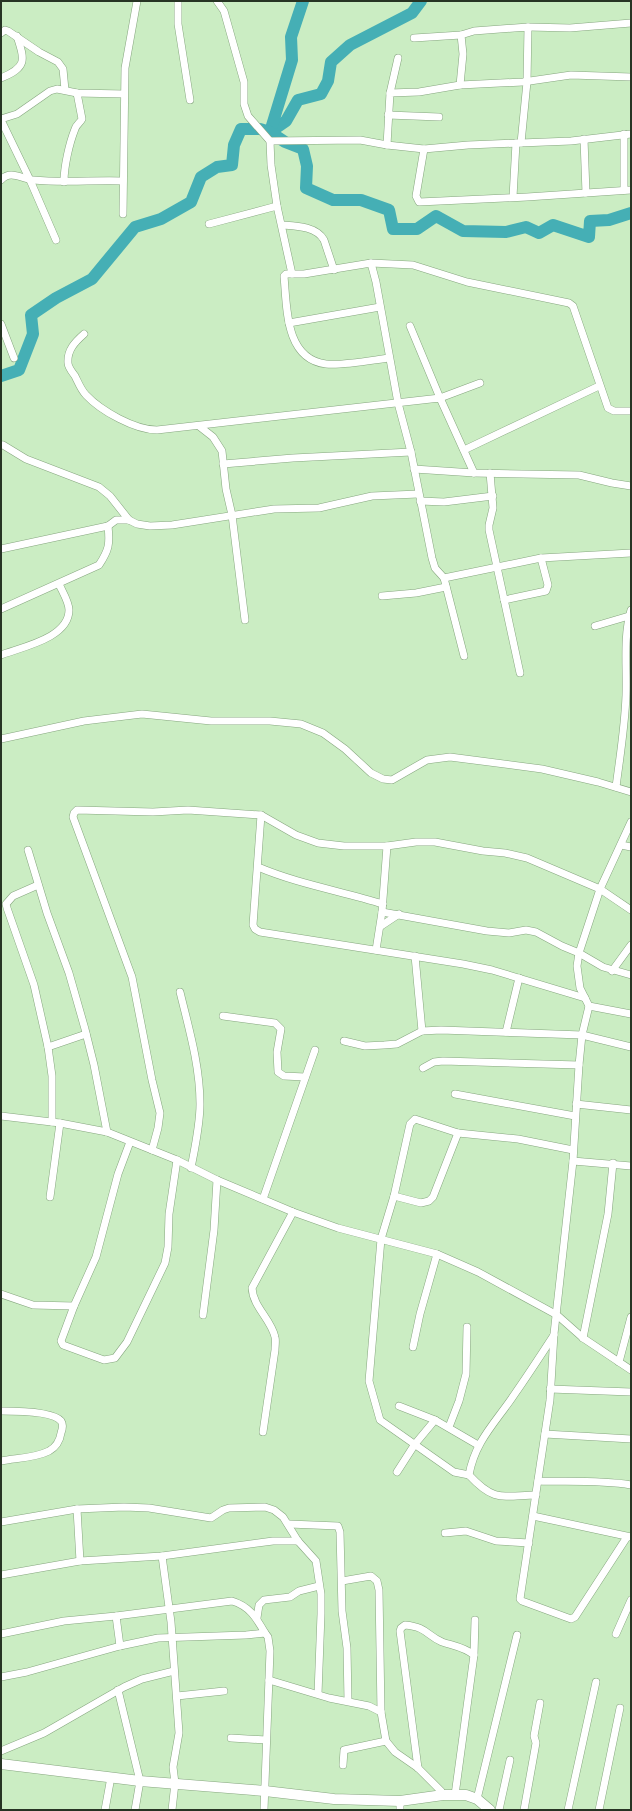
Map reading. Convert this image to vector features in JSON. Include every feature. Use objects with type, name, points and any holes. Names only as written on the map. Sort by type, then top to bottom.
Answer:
[{"type":"street","points":[[123,214],[125,68],[138,1]]},
{"type":"street","points":[[178,1],[178,24],[190,100]]},
{"type":"street","points":[[217,1],[224,11],[242,76],[244,104],[248,116],[270,141],[271,165],[277,206],[292,274]]},
{"type":"street","points":[[414,38],[461,35],[474,31],[528,27],[570,28],[631,23]]},
{"type":"street","points":[[513,197],[527,82],[528,27]]},
{"type":"street","points":[[2,30],[17,36],[39,52],[58,62],[62,67],[65,90]]},
{"type":"street","points":[[460,85],[463,54],[461,35]]},
{"type":"street","points":[[1,78],[17,70],[23,64],[24,59],[17,36]]},
{"type":"street","points":[[386,145],[390,93],[398,58]]},
{"type":"street","points":[[390,93],[419,92],[460,85],[527,82],[571,75],[631,77]]},
{"type":"street","points":[[56,240],[1,119],[24,110],[50,91],[57,89],[77,93],[124,94]]},
{"type":"street","points":[[64,182],[64,166],[72,136],[76,126],[82,119],[77,93]]},
{"type":"street","points":[[388,115],[439,117]]},
{"type":"street","points":[[270,141],[360,140],[386,145],[424,149],[584,139],[627,134],[627,190],[419,202],[416,196],[424,149]]},
{"type":"street","points":[[584,139],[586,193]]},
{"type":"street","points":[[1,180],[8,175],[13,175],[30,180],[64,182],[123,181]]},
{"type":"street","points":[[209,224],[277,206]]},
{"type":"street","points":[[282,225],[302,227],[320,235],[324,240],[334,270]]},
{"type":"street","points":[[371,263],[398,403],[411,452],[419,497],[435,568],[444,578],[464,656]]},
{"type":"street","points":[[389,358],[327,365],[314,362],[306,357],[292,337],[284,276],[286,274],[304,274],[371,263],[413,265],[467,282],[569,303],[573,306],[606,405],[610,410],[631,411]]},
{"type":"street","points":[[289,323],[380,307]]},
{"type":"street","points":[[1,324],[14,358]]},
{"type":"street","points":[[410,326],[440,398],[474,473]]},
{"type":"street","points":[[84,334],[74,342],[68,355],[68,364],[85,393],[94,403],[132,424],[147,430],[199,426],[440,398],[480,383]]},
{"type":"street","points":[[464,450],[599,386]]},
{"type":"street","points":[[199,426],[219,445],[222,451],[232,515],[245,620]]},
{"type":"street","points":[[4,445],[26,459],[100,487],[110,496],[129,520],[137,524],[150,526],[274,509],[319,508],[372,496],[419,497],[444,502],[493,496]]},
{"type":"street","points":[[223,464],[317,456],[411,452]]},
{"type":"street","points":[[414,469],[545,476],[579,475],[612,484],[631,486]]},
{"type":"street","points":[[490,473],[493,496],[493,513],[488,525],[520,673]]},
{"type":"street","points":[[1,549],[108,526],[116,520],[129,520]]},
{"type":"street","points":[[1,609],[98,565],[106,554],[109,545],[108,526]]},
{"type":"street","points":[[444,578],[541,558],[631,553]]},
{"type":"street","points":[[504,600],[546,591],[548,585],[541,558]]},
{"type":"street","points":[[1,655],[55,635],[62,628],[68,618],[69,609],[59,584]]},
{"type":"street","points":[[382,596],[416,593],[446,587]]},
{"type":"street","points":[[595,626],[630,613],[629,678],[616,787]]},
{"type":"street","points":[[1,739],[84,721],[142,714],[211,721],[270,721],[301,724],[322,733],[345,749],[371,773],[383,779],[392,780],[427,760],[450,757],[542,769],[631,792]]},
{"type":"street","points":[[152,1150],[158,1128],[160,1113],[132,977],[73,817],[77,810],[153,812],[188,810],[261,815],[296,835],[318,843],[344,846],[387,846],[416,842],[435,842],[483,851],[505,853],[527,858],[600,889],[631,910]]},
{"type":"street","points":[[261,815],[253,925],[255,929],[260,932],[485,968],[585,998]]},
{"type":"street","points":[[534,1516],[629,1537],[577,1615],[572,1619],[520,1599],[534,1516],[550,1389],[554,1334],[573,1161],[575,1116],[582,1035],[589,1006],[577,976],[579,953],[600,889],[631,822]]},
{"type":"street","points":[[621,845],[631,847]]},
{"type":"street","points":[[376,950],[383,908],[387,846]]},
{"type":"street","points":[[28,850],[38,885],[69,973],[94,1065],[107,1132]]},
{"type":"street","points":[[258,867],[302,883],[341,892],[399,914],[487,932],[509,933],[526,930],[536,932],[612,971],[631,975]]},
{"type":"street","points":[[38,885],[14,896],[6,904],[6,908],[34,985],[48,1047],[52,1076],[52,1122]]},
{"type":"street","points":[[380,926],[399,914]]},
{"type":"street","points":[[612,971],[631,945]]},
{"type":"street","points":[[415,956],[422,1031]]},
{"type":"street","points":[[506,1032],[519,978]]},
{"type":"street","points":[[180,992],[199,1079],[199,1127],[191,1168]]},
{"type":"street","points":[[589,1006],[631,1014]]},
{"type":"street","points":[[223,1016],[275,1023],[280,1026],[278,1072],[284,1076],[305,1077]]},
{"type":"street","points":[[344,1041],[364,1046],[384,1045],[397,1044],[422,1031],[506,1032],[582,1035],[631,1047]]},
{"type":"street","points":[[48,1047],[86,1034]]},
{"type":"street","points":[[263,1199],[315,1050]]},
{"type":"street","points":[[423,1068],[434,1062],[443,1061],[579,1065]]},
{"type":"street","points":[[455,1094],[575,1116]]},
{"type":"street","points":[[576,1104],[631,1110]]},
{"type":"street","points":[[1,1116],[60,1123],[107,1132],[177,1160],[217,1180],[293,1212],[338,1228],[437,1254],[478,1272],[557,1315],[583,1338],[631,1370]]},
{"type":"street","points":[[536,1495],[498,1496],[488,1493],[469,1475],[454,1472],[380,1420],[369,1381],[382,1239],[394,1196],[411,1122],[415,1119],[458,1133],[518,1139],[573,1150]]},
{"type":"street","points":[[50,1196],[60,1123]]},
{"type":"street","points":[[394,1196],[421,1202],[429,1201],[433,1197],[458,1133]]},
{"type":"street","points":[[130,1142],[118,1174],[96,1257],[74,1306],[61,1341],[62,1344],[104,1360],[111,1360],[119,1354],[128,1342],[165,1263],[168,1247],[169,1214],[177,1160]]},
{"type":"street","points":[[573,1161],[631,1166]]},
{"type":"street","points":[[583,1338],[608,1214],[613,1164]]},
{"type":"street","points":[[203,1315],[214,1230],[217,1180]]},
{"type":"street","points":[[263,1432],[275,1350],[275,1337],[272,1329],[252,1296],[252,1288],[293,1212]]},
{"type":"street","points":[[413,1347],[420,1314],[437,1254]]},
{"type":"street","points":[[1,1294],[33,1305],[74,1306]]},
{"type":"street","points":[[619,1362],[627,1338],[631,1317]]},
{"type":"street","points":[[449,1427],[459,1400],[466,1374],[467,1328]]},
{"type":"street","points":[[469,1475],[471,1463],[478,1445],[514,1396],[554,1334]]},
{"type":"street","points":[[550,1389],[631,1392]]},
{"type":"street","points":[[399,1406],[435,1420],[478,1445]]},
{"type":"street","points":[[1,1411],[27,1410],[57,1418],[63,1426],[60,1438],[51,1450],[40,1455],[1,1461]]},
{"type":"street","points":[[397,1472],[415,1444],[435,1420]]},
{"type":"street","points":[[544,1434],[631,1439]]},
{"type":"street","points":[[538,1481],[598,1481],[631,1485]]},
{"type":"street","points":[[1,1522],[77,1509],[124,1507],[149,1508],[211,1518],[229,1508],[265,1507],[274,1510],[289,1524],[298,1541],[317,1564],[321,1614],[318,1694]]},
{"type":"street","points":[[77,1509],[80,1561]]},
{"type":"street","points":[[289,1524],[338,1526],[340,1532],[342,1611],[347,1648],[348,1702]]},
{"type":"street","points":[[445,1533],[466,1531],[496,1541],[530,1543]]},
{"type":"street","points":[[1,1576],[80,1561],[162,1556],[273,1541],[298,1541]]},
{"type":"street","points":[[162,1556],[170,1610],[179,1733],[173,1767],[175,1783],[172,1810]]},
{"type":"street","points":[[342,1581],[371,1576],[377,1581],[379,1590],[381,1712],[386,1741],[395,1752],[418,1768],[441,1791],[443,1796]]},
{"type":"street","points":[[257,1618],[259,1605],[264,1600],[290,1597],[299,1591],[319,1586]]},
{"type":"street","points":[[616,1634],[631,1600]]},
{"type":"street","points":[[1,1634],[51,1622],[170,1610],[212,1602],[232,1601],[241,1604],[250,1610],[257,1618],[268,1637],[270,1651],[264,1810]]},
{"type":"street","points":[[116,1616],[120,1646]]},
{"type":"street","points":[[455,1795],[474,1655],[475,1620]]},
{"type":"street","points":[[418,1768],[400,1631],[401,1628],[405,1625],[422,1628],[442,1642],[467,1650],[474,1655]]},
{"type":"street","points":[[1,1677],[27,1672],[120,1646],[158,1638],[246,1635],[265,1632]]},
{"type":"street","points":[[477,1799],[517,1635]]},
{"type":"street","points":[[1,1751],[44,1733],[118,1690],[142,1679],[174,1671]]},
{"type":"street","points":[[269,1680],[348,1702],[369,1706],[381,1712]]},
{"type":"street","points":[[568,1810],[596,1682]]},
{"type":"street","points":[[118,1690],[140,1781],[135,1810]]},
{"type":"street","points":[[177,1696],[224,1690]]},
{"type":"street","points":[[524,1810],[536,1743],[534,1736],[540,1703]]},
{"type":"street","points":[[598,1810],[620,1708]]},
{"type":"street","points":[[231,1738],[266,1740]]},
{"type":"street","points":[[343,1765],[344,1750],[386,1741]]},
{"type":"street","points":[[499,1810],[510,1760]]},
{"type":"street","points":[[1,1764],[140,1781],[265,1791],[400,1806],[443,1796],[466,1795],[477,1799],[490,1810]]},
{"type":"street","points":[[105,1810],[111,1777]]},
{"type":"waterway","points":[[270,132],[292,60],[291,37],[303,1]]},
{"type":"waterway","points":[[270,132],[286,121],[298,100],[321,94],[328,81],[331,62],[350,45],[412,13],[421,1]]},
{"type":"waterway","points":[[1,376],[19,370],[33,334],[31,315],[56,298],[92,279],[135,227],[161,219],[191,202],[201,177],[217,167],[232,165],[234,145],[241,129],[260,129],[270,132],[285,142],[303,149],[307,166],[306,188],[333,200],[361,200],[389,210],[393,229],[417,229],[436,216],[463,231],[506,232],[526,227],[539,233],[553,225],[589,237],[590,221],[609,220],[631,213]]}]
